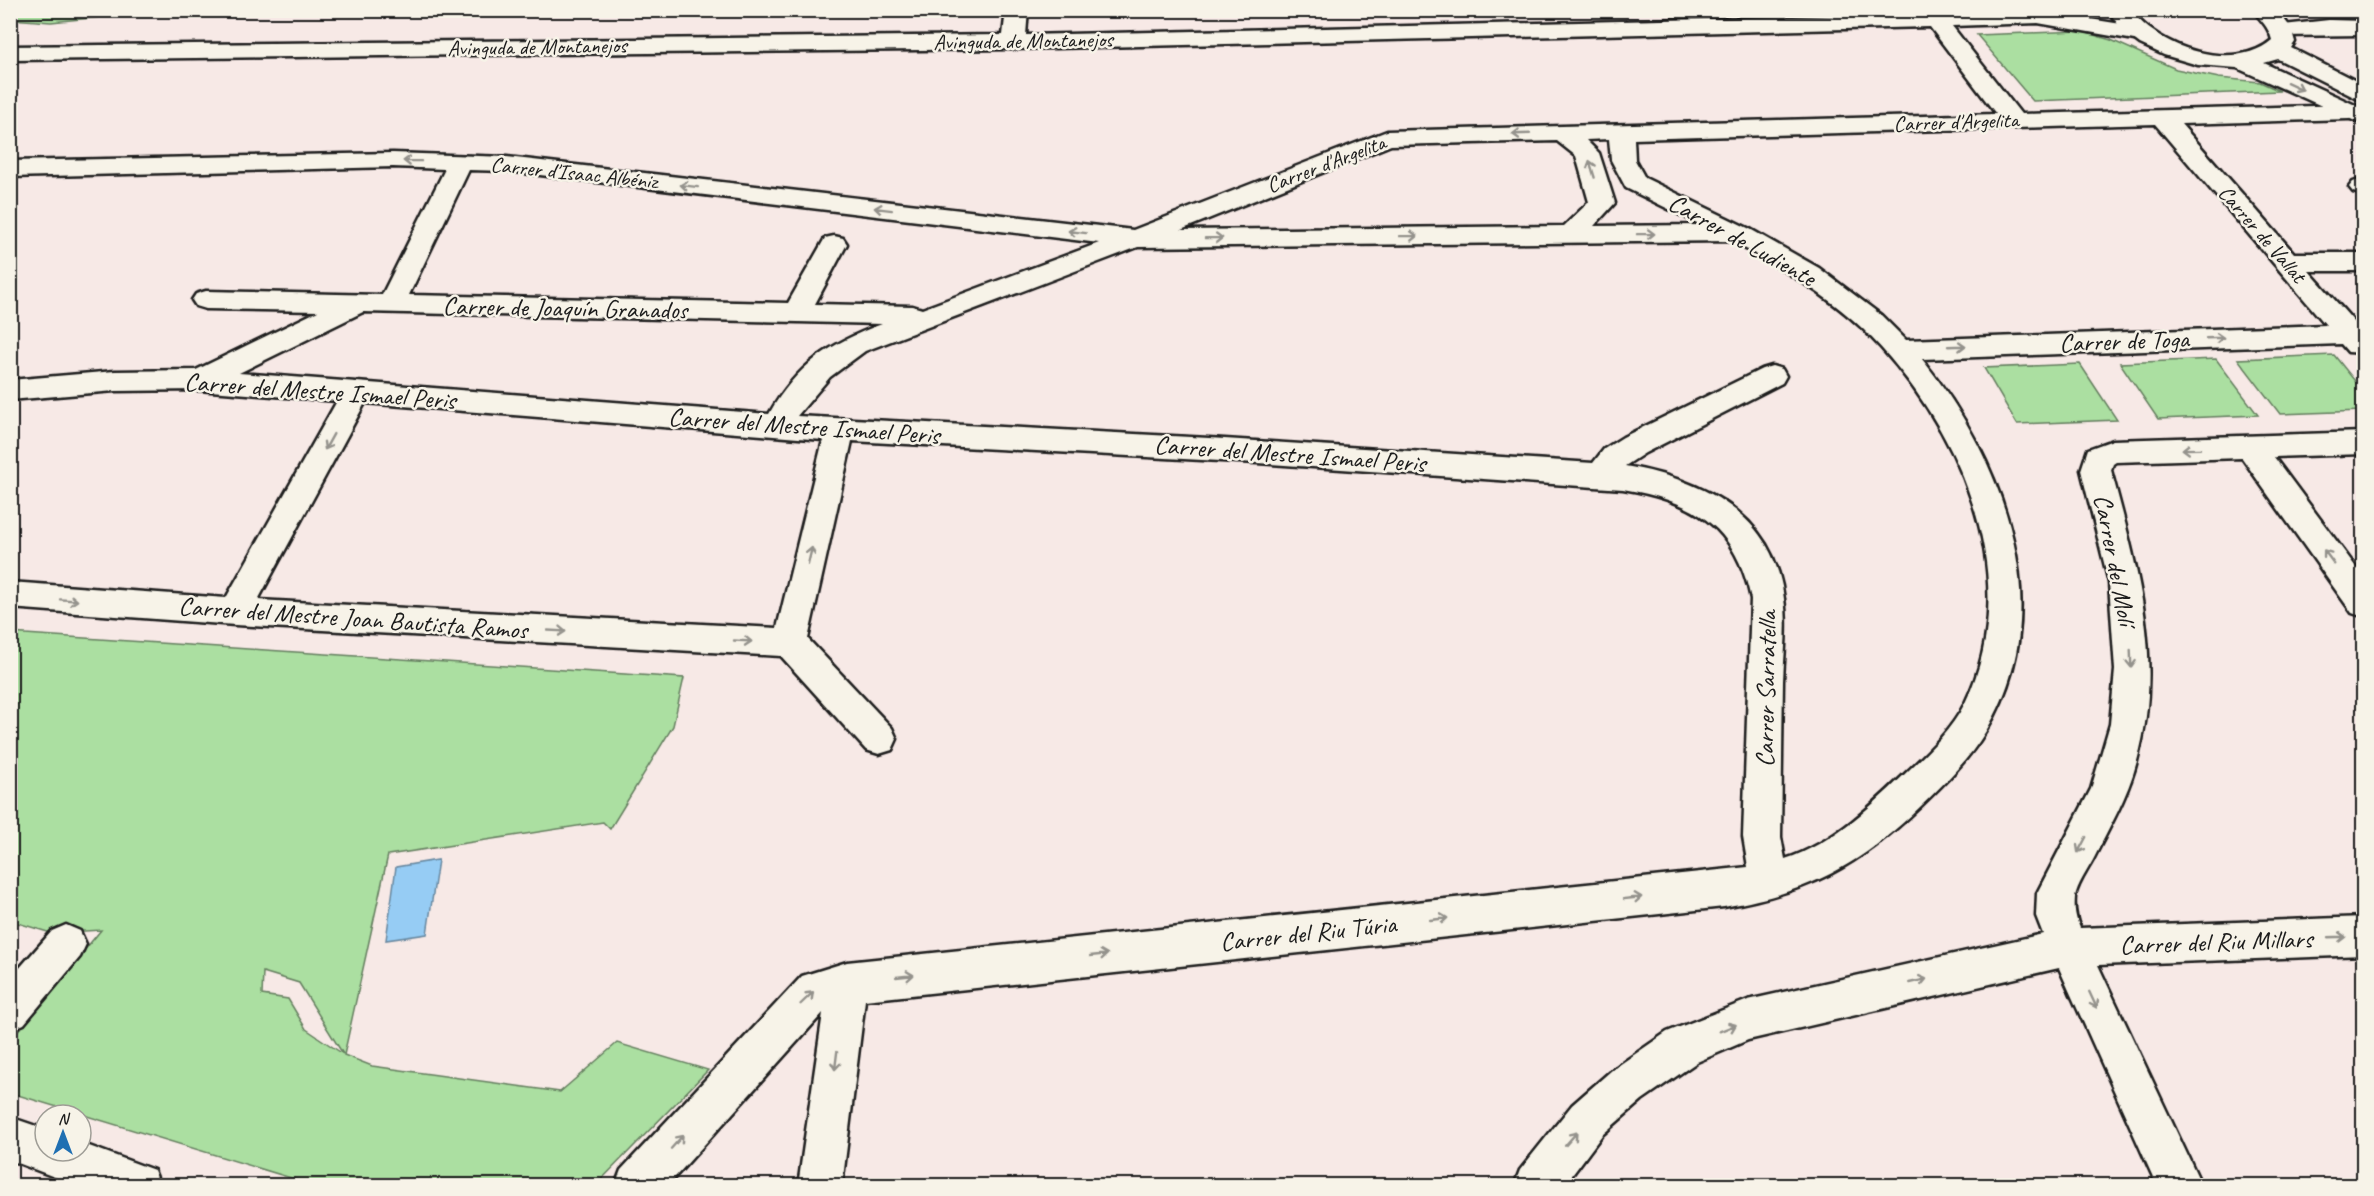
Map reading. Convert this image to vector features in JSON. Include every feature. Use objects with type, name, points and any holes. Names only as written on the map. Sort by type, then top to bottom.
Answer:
[{"type":"street","points":[[1014,42],[1017,10]]},
{"type":"street","name":"Avinguda de Montanejos","points":[[2036,16],[2069,10]]},
{"type":"street","points":[[2119,10],[2127,23],[2140,34],[2188,55],[2216,61],[2242,62],[2264,58],[2281,41],[2329,27],[2364,28]]},
{"type":"street","points":[[2264,10],[2275,20],[2281,41],[2359,108]]},
{"type":"street","points":[[1931,15],[2014,121]]},
{"type":"street","name":"Avinguda de Montanejos","points":[[10,53],[1014,42],[1931,15],[2036,16],[2140,34]]},
{"type":"street","points":[[2242,62],[2359,108]]},
{"type":"street","name":"Carrer d'Argelita","points":[[777,426],[791,400],[829,359],[855,344],[1135,238],[1387,138],[2014,121],[2359,108]]},
{"type":"street","name":"Carrer de Vallat","points":[[2161,116],[2356,342]]},
{"type":"street","points":[[1606,234],[1635,183],[1623,160],[1621,131]]},
{"type":"street","points":[[1563,133],[1587,153],[1602,203],[1572,234]]},
{"type":"street","name":"Carrer d'Isaac Albéniz","points":[[10,169],[393,160],[507,164],[1135,238]]},
{"type":"street","points":[[391,304],[461,162]]},
{"type":"street","name":"Carrer de Ludiente","points":[[1635,183],[1772,251],[1819,281],[1899,350],[1928,387],[1955,429],[1993,515],[2004,570],[2004,617],[1998,666],[1981,709],[1952,751],[1898,805],[1838,850],[1809,867],[1770,881]]},
{"type":"street","name":"Carrer d'Argelita","points":[[1135,238],[1736,233]]},
{"type":"street","points":[[796,313],[834,244]]},
{"type":"street","points":[[2286,262],[2364,262]]},
{"type":"street","name":"Carrer de Joaquín Granados","points":[[206,300],[925,316]]},
{"type":"street","points":[[198,381],[359,304]]},
{"type":"street","name":"Carrer de Toga","points":[[1899,350],[2356,342]]},
{"type":"street","points":[[1599,476],[1615,458],[1634,445],[1772,376]]},
{"type":"street","name":"Carrer del Mestre Ismael Peris","points":[[10,390],[115,381],[198,381],[357,391],[777,426],[1273,451],[1599,476],[1659,484],[1686,494],[1719,512]]},
{"type":"street","points":[[235,612],[357,391]]},
{"type":"street","points":[[840,430],[793,628],[879,739]]},
{"type":"street","name":"Carrer del Molí","points":[[2180,1185],[2055,916],[2055,893],[2107,794],[2119,762],[2128,724],[2132,670],[2125,583],[2096,470],[2100,457],[2113,451],[2364,443]]},
{"type":"street","points":[[2250,447],[2364,604]]},
{"type":"street","name":"Carrer Sarratella","points":[[1719,512],[1742,534],[1755,553],[1768,598],[1762,837],[1770,881]]},
{"type":"street","name":"Carrer del Mestre Joan Bautista Ramos","points":[[10,596],[235,612],[696,639],[793,628]]},
{"type":"street","name":"Carrer del Riu Túria","points":[[637,1185],[816,990],[847,982],[1712,890],[1770,881]]},
{"type":"street","name":"Carrer del Riu Millars","points":[[1536,1185],[1587,1120],[1627,1085],[1682,1047],[1748,1020],[2068,947],[2364,936]]},
{"type":"street","points":[[10,1010],[66,944]]},
{"type":"street","points":[[820,1185],[847,982]]},
{"type":"street","points":[[10,1138],[138,1185]]},
{"type":"green space","points":[[10,11],[162,11],[51,22],[11,19]]},
{"type":"green space","points":[[2080,31],[2111,40],[2176,69],[2219,78],[2260,82],[2280,91],[2033,101],[1977,35]]},
{"type":"green space","points":[[2334,355],[2363,391],[2363,411],[2280,414],[2238,359]]},
{"type":"green space","points":[[2216,359],[2258,415],[2158,419],[2120,363]]},
{"type":"green space","points":[[2080,364],[2117,420],[2017,424],[1984,368]]},
{"type":"green space","points":[[10,633],[684,678],[673,726],[610,829],[603,822],[388,855],[344,1055],[372,1066],[560,1092],[617,1043],[708,1070],[595,1186],[314,1185],[93,1118],[93,1103],[44,1103],[11,1093],[11,1039],[101,930],[51,933],[11,921]],"holes":[[[263,972],[299,983],[343,1054],[306,1029],[288,999],[262,995]]]},
{"type":"water","points":[[438,860],[427,934],[386,940],[396,867]]}]
